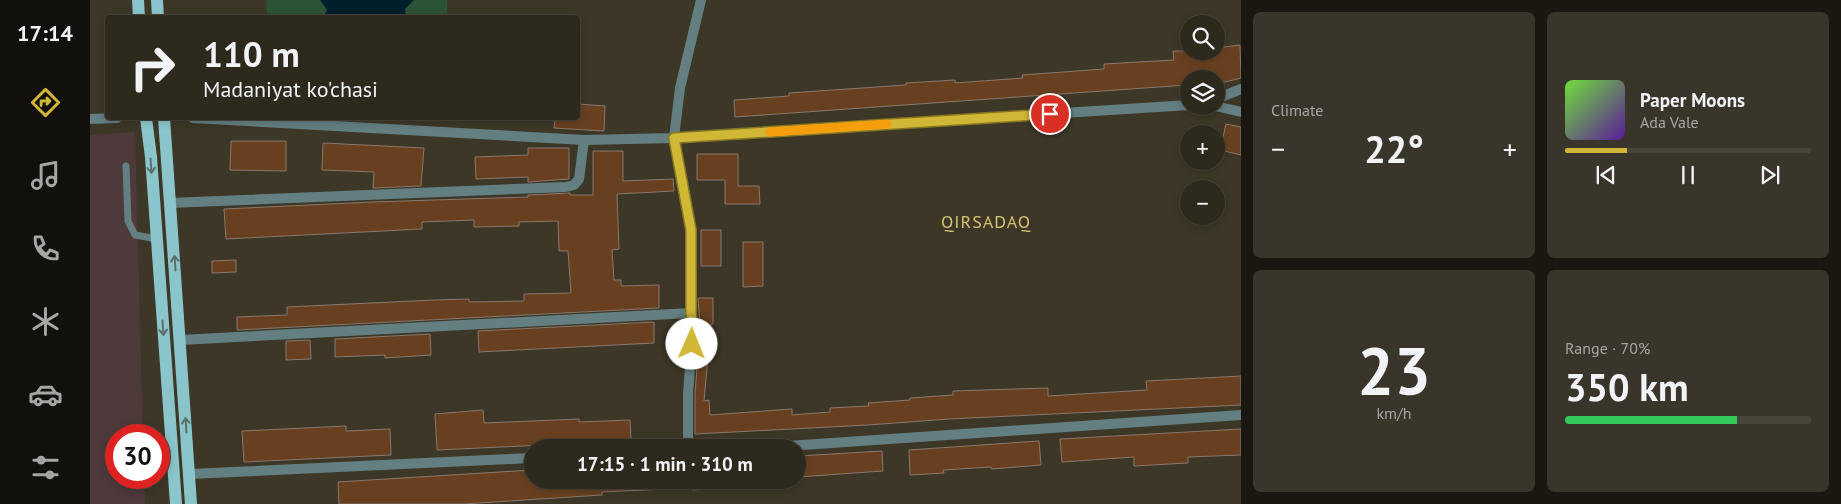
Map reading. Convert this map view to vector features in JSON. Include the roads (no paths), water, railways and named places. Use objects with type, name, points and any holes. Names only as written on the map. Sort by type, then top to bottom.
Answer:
[{"type":"main road","points":[[138,0],[139,15]]},
{"type":"main road","points":[[157,0],[158,15]]},
{"type":"main road","points":[[146,120],[157,239],[176,504]]},
{"type":"main road","points":[[164,120],[191,504]]},
{"type":"street","points":[[688,439],[688,394],[693,325],[691,313],[691,230],[674,138],[680,88],[702,0]]},
{"type":"street","points":[[1225,95],[1241,89]]},
{"type":"street","points":[[229,120],[584,140],[674,138],[1180,106]]},
{"type":"street","points":[[1225,108],[1241,112]]},
{"type":"street","points":[[90,119],[105,118]]},
{"type":"street","points":[[170,203],[566,187],[574,185],[579,179],[584,140]]},
{"type":"street","points":[[180,340],[691,313]]},
{"type":"street","points":[[806,445],[1241,415]]},
{"type":"street","points":[[190,474],[524,458]]},
{"type":"lane","points":[[126,166],[128,221],[135,235],[157,239]]},
{"type":"water","points":[[320,0],[414,0],[405,9],[406,15],[324,15],[327,10]]},
{"type":"district","name":"QIRSADAQ","points":[[986,222]]}]
